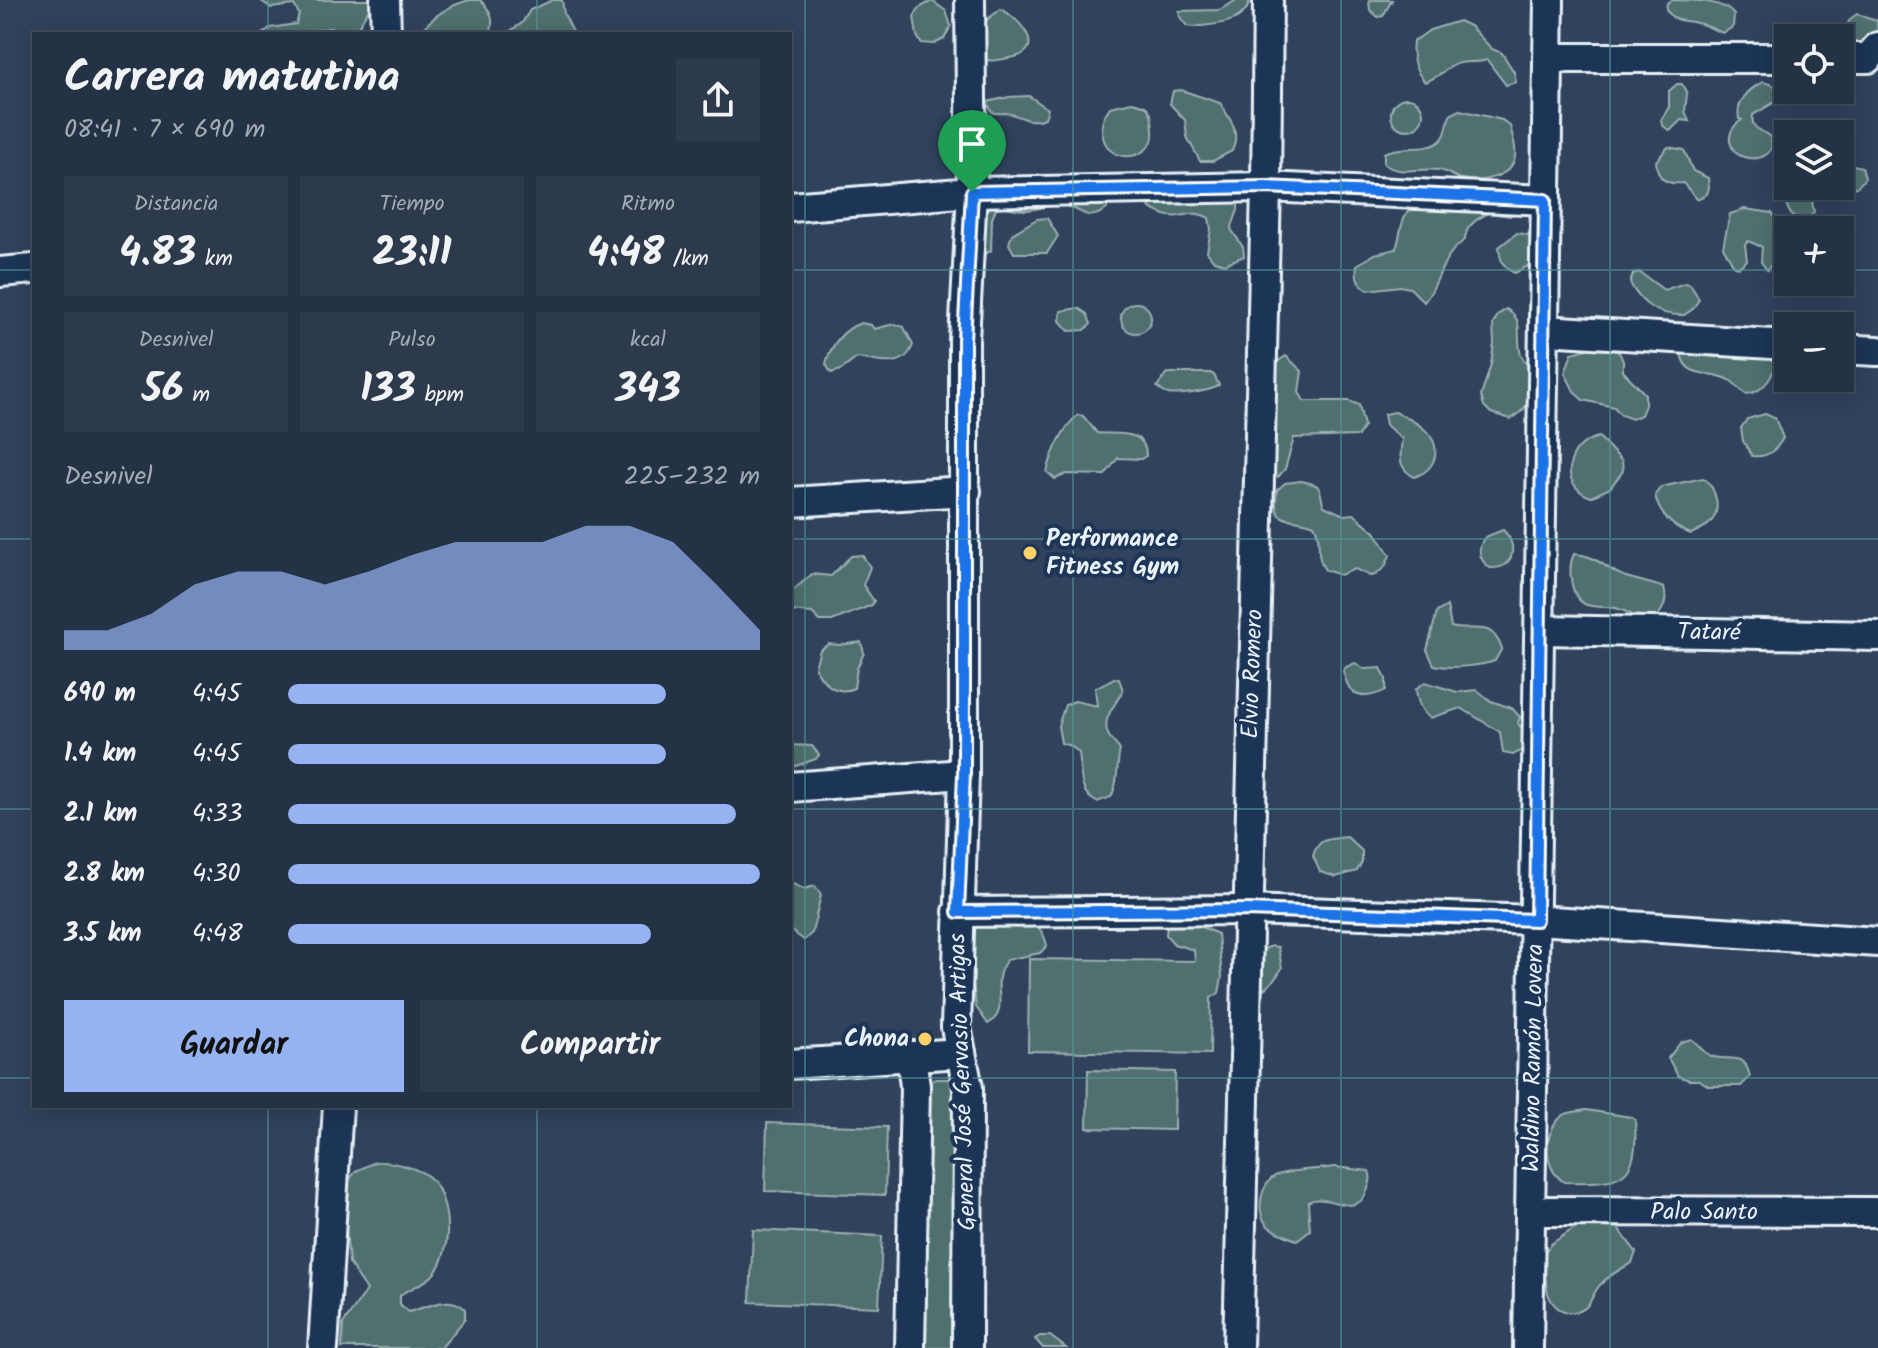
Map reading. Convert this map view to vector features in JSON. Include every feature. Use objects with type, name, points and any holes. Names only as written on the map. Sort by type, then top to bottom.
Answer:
[{"type":"street","points":[[385,0],[386,32]]},
{"type":"street","name":"General José Gervasio Artigas","points":[[967,1348],[968,1088],[956,1027],[964,774],[964,340],[972,192],[970,0]]},
{"type":"street","name":"Elvio Romero","points":[[1238,1348],[1268,0]]},
{"type":"street","name":"Waldino Ramón Lovera","points":[[1528,1348],[1549,0]]},
{"type":"street","points":[[1854,58],[1868,58],[1878,47]]},
{"type":"street","points":[[1548,58],[1774,58]]},
{"type":"street","points":[[792,207],[972,192],[1266,187],[1545,200]]},
{"type":"street","points":[[0,272],[32,269]]},
{"type":"street","points":[[1544,330],[1774,344]]},
{"type":"street","points":[[1854,350],[1878,351]]},
{"type":"street","points":[[792,502],[966,491]]},
{"type":"street","name":"Tataré","points":[[1540,630],[1878,636]]},
{"type":"street","points":[[792,787],[964,774]]},
{"type":"street","points":[[958,912],[1247,910],[1536,920],[1878,942]]},
{"type":"street","points":[[792,1064],[961,1053]]},
{"type":"street","name":"General José Gervasio Artigas","points":[[910,1348],[915,1086],[911,1056]]},
{"type":"street","points":[[323,1348],[338,1108]]},
{"type":"street","name":"Palo Santo","points":[[1531,1211],[1878,1212]]},
{"type":"green space","points":[[260,0],[374,0],[355,32],[336,32],[331,28],[265,32],[270,28],[296,24],[299,14],[294,5],[271,8]]},
{"type":"green space","points":[[480,0],[492,20],[490,32],[422,32],[429,22],[456,5]]},
{"type":"green space","points":[[553,0],[562,0],[564,14],[573,32],[509,32],[522,23],[530,10]]},
{"type":"green space","points":[[1237,0],[1250,0],[1242,14],[1228,22],[1193,27],[1187,26],[1180,17],[1179,11],[1219,10]]},
{"type":"green space","points":[[1369,0],[1392,0],[1383,16],[1378,17],[1370,10]]},
{"type":"green space","points":[[1672,0],[1722,6],[1734,15],[1733,27],[1723,33],[1675,19],[1666,9],[1667,3]]},
{"type":"green space","points":[[932,1],[946,11],[951,26],[944,39],[934,44],[921,43],[914,17],[919,8]]},
{"type":"green space","points":[[1001,9],[1023,28],[1030,43],[1028,50],[1021,55],[997,60],[978,57],[980,25]]},
{"type":"green space","points":[[1857,14],[1877,20],[1878,42],[1854,51],[1854,24],[1848,24]]},
{"type":"green space","points":[[1459,21],[1470,26],[1492,49],[1502,53],[1514,72],[1516,82],[1506,85],[1487,60],[1458,64],[1425,82],[1414,63],[1413,42],[1430,30]]},
{"type":"green space","points":[[1763,82],[1774,87],[1774,102],[1753,115],[1753,124],[1770,137],[1772,144],[1766,155],[1747,158],[1735,152],[1730,143],[1730,134],[1742,120],[1738,113],[1741,102]]},
{"type":"green space","points":[[1682,84],[1687,94],[1685,111],[1689,121],[1681,120],[1670,131],[1661,120],[1669,107],[1669,91]]},
{"type":"green space","points":[[1181,90],[1220,103],[1235,132],[1232,151],[1213,161],[1200,161],[1187,137],[1185,120],[1170,104],[1173,91]]},
{"type":"green space","points":[[1029,96],[1048,109],[1045,118],[1034,120],[994,113],[987,102],[1009,97]]},
{"type":"green space","points":[[1407,98],[1418,103],[1423,114],[1418,125],[1407,130],[1396,125],[1391,114],[1396,103]]},
{"type":"green space","points":[[1132,102],[1149,110],[1153,139],[1142,152],[1119,155],[1107,146],[1102,133],[1103,121],[1110,107]]},
{"type":"green space","points":[[1460,110],[1502,120],[1510,126],[1515,157],[1507,170],[1493,177],[1469,180],[1439,170],[1397,170],[1384,164],[1384,153],[1427,147],[1441,140],[1450,115]]},
{"type":"green space","points":[[1668,147],[1684,150],[1693,171],[1708,178],[1707,194],[1697,199],[1683,183],[1671,183],[1660,176],[1656,161]]},
{"type":"green space","points":[[1854,165],[1862,167],[1865,178],[1854,188]]},
{"type":"green space","points":[[981,195],[1107,198],[1107,209],[1090,216],[1061,205],[1027,210],[996,208],[992,219],[991,251],[984,254],[977,247]]},
{"type":"green space","points":[[1146,199],[1238,200],[1231,229],[1243,247],[1244,256],[1225,264],[1214,261],[1207,252],[1211,229],[1209,218],[1198,214],[1167,215],[1150,208]]},
{"type":"green space","points":[[1426,199],[1518,209],[1510,216],[1488,213],[1472,224],[1465,240],[1445,262],[1424,302],[1410,288],[1400,286],[1368,290],[1358,280],[1357,265],[1375,254],[1396,249],[1406,214]]},
{"type":"green space","points":[[1785,200],[1814,200],[1814,212],[1811,216],[1792,216]]},
{"type":"green space","points":[[1745,209],[1772,213],[1774,216],[1774,261],[1767,270],[1761,262],[1762,247],[1748,241],[1745,245],[1747,260],[1739,267],[1734,266],[1723,247],[1730,214]]},
{"type":"green space","points":[[1047,218],[1058,236],[1047,253],[1014,253],[1009,244],[1012,234],[1037,219]]},
{"type":"green space","points":[[1517,233],[1529,235],[1534,244],[1532,264],[1514,273],[1502,262],[1499,247]]},
{"type":"green space","points":[[1639,272],[1664,290],[1690,284],[1699,299],[1693,309],[1684,315],[1667,314],[1652,308],[1640,298],[1630,283],[1633,274]]},
{"type":"green space","points":[[1136,303],[1147,307],[1151,318],[1147,329],[1136,333],[1125,329],[1121,318],[1125,307]]},
{"type":"green space","points":[[1078,308],[1087,314],[1091,324],[1085,330],[1069,331],[1060,321],[1061,311]]},
{"type":"green space","points":[[1506,309],[1518,323],[1519,347],[1533,386],[1527,405],[1511,419],[1491,413],[1484,406],[1481,396],[1491,364],[1493,324]]},
{"type":"green space","points":[[861,323],[874,329],[894,324],[904,327],[913,345],[909,353],[890,362],[857,358],[831,373],[826,364],[834,345],[848,329]]},
{"type":"green space","points":[[1598,346],[1619,352],[1623,371],[1645,394],[1641,415],[1632,419],[1621,415],[1614,407],[1583,400],[1575,393],[1565,373],[1572,353]]},
{"type":"green space","points":[[1686,350],[1713,357],[1773,357],[1774,368],[1766,384],[1746,394],[1724,378],[1688,368],[1681,353]]},
{"type":"green space","points":[[1286,356],[1302,371],[1299,392],[1304,401],[1349,401],[1359,405],[1364,426],[1358,436],[1294,438],[1285,469],[1278,477],[1269,473],[1271,371]]},
{"type":"green space","points":[[1170,373],[1210,373],[1219,385],[1195,392],[1168,394],[1157,387]]},
{"type":"green space","points":[[1395,412],[1420,425],[1433,442],[1433,462],[1414,477],[1402,465],[1402,439],[1386,425],[1384,414]]},
{"type":"green space","points":[[1765,414],[1775,418],[1783,438],[1770,453],[1752,456],[1743,441],[1741,428],[1747,419]]},
{"type":"green space","points":[[1078,415],[1083,416],[1097,433],[1136,437],[1145,447],[1146,456],[1141,459],[1118,458],[1105,475],[1067,474],[1055,479],[1047,472],[1052,457],[1063,433]]},
{"type":"green space","points":[[1599,437],[1622,461],[1623,471],[1610,488],[1591,497],[1573,483],[1570,465],[1579,447]]},
{"type":"green space","points":[[1703,478],[1714,493],[1716,513],[1709,524],[1691,534],[1667,519],[1655,495],[1661,487]]},
{"type":"green space","points":[[1301,481],[1317,486],[1324,506],[1344,515],[1354,514],[1375,532],[1390,555],[1385,567],[1370,576],[1355,569],[1340,575],[1325,570],[1314,525],[1284,518],[1277,510],[1277,490],[1285,483]]},
{"type":"green space","points":[[1503,530],[1511,543],[1512,555],[1504,565],[1490,568],[1481,557],[1481,545],[1485,537]]},
{"type":"green space","points":[[1574,554],[1590,557],[1626,577],[1664,588],[1665,604],[1648,624],[1619,609],[1581,602],[1572,582]]},
{"type":"green space","points":[[862,555],[870,567],[863,585],[874,601],[872,605],[832,621],[820,621],[812,613],[792,611],[792,591],[812,574],[831,576],[851,556]]},
{"type":"green space","points":[[1447,606],[1451,627],[1481,628],[1492,633],[1502,648],[1495,661],[1465,666],[1434,665],[1427,650],[1437,612]]},
{"type":"green space","points":[[861,642],[864,653],[857,668],[854,688],[841,690],[830,686],[815,667],[820,650],[829,644]]},
{"type":"green space","points":[[1355,663],[1365,669],[1381,668],[1386,679],[1386,690],[1373,695],[1355,694],[1347,684],[1343,671]]},
{"type":"green space","points":[[1114,678],[1119,679],[1123,690],[1108,716],[1106,728],[1120,750],[1116,780],[1111,797],[1097,802],[1083,787],[1079,753],[1061,743],[1058,726],[1065,705],[1075,701],[1097,706],[1095,688]]},
{"type":"green space","points":[[1425,682],[1457,692],[1477,690],[1491,701],[1512,708],[1520,717],[1518,723],[1530,741],[1527,747],[1513,755],[1503,753],[1500,732],[1461,708],[1430,718],[1418,701],[1416,689]]},
{"type":"green space","points":[[792,745],[812,746],[819,755],[792,767]]},
{"type":"green space","points":[[1347,837],[1362,851],[1362,862],[1357,871],[1336,877],[1320,872],[1313,856],[1318,845],[1326,840]]},
{"type":"green space","points":[[792,884],[804,889],[815,886],[821,895],[812,933],[804,940],[792,931]]},
{"type":"green space","points":[[1021,914],[1041,931],[1047,946],[1040,953],[1006,960],[1000,971],[998,1013],[988,1024],[976,1007],[968,940],[975,918]]},
{"type":"green space","points":[[1189,922],[1218,934],[1222,977],[1219,993],[1211,998],[1210,1054],[1028,1051],[1029,959],[1195,961],[1194,950],[1174,944],[1166,935],[1167,924]]},
{"type":"green space","points":[[1278,947],[1282,968],[1268,986],[1255,991],[1256,952]]},
{"type":"green space","points":[[1691,1039],[1706,1053],[1743,1062],[1750,1077],[1741,1086],[1709,1086],[1699,1080],[1678,1076],[1668,1058],[1681,1042]]},
{"type":"green space","points":[[1088,1070],[1175,1072],[1174,1130],[1087,1128]]},
{"type":"green space","points":[[934,1079],[950,1079],[955,1083],[978,1348],[912,1348],[929,1083]]},
{"type":"green space","points":[[1586,1110],[1635,1120],[1633,1156],[1629,1168],[1612,1179],[1564,1182],[1557,1176],[1549,1160],[1551,1132],[1563,1115]]},
{"type":"green space","points":[[767,1123],[887,1127],[885,1195],[765,1191]]},
{"type":"green space","points":[[375,1162],[397,1164],[422,1172],[433,1181],[443,1202],[447,1229],[444,1255],[439,1267],[429,1279],[400,1295],[400,1304],[408,1312],[445,1302],[459,1304],[465,1309],[465,1319],[441,1348],[342,1348],[343,1324],[367,1290],[349,1263],[344,1206],[349,1180],[356,1171]]},
{"type":"green space","points":[[1335,1167],[1369,1171],[1370,1183],[1362,1200],[1348,1205],[1323,1200],[1308,1202],[1310,1230],[1297,1240],[1268,1226],[1262,1214],[1261,1199],[1271,1179],[1291,1172]]},
{"type":"green space","points":[[1585,1221],[1615,1224],[1636,1252],[1632,1263],[1600,1285],[1586,1307],[1578,1312],[1568,1312],[1553,1304],[1549,1297],[1545,1252],[1551,1244]]},
{"type":"green space","points":[[753,1230],[882,1236],[879,1307],[750,1302]]},
{"type":"green space","points":[[1050,1336],[1066,1348],[1043,1348],[1035,1339]]},
{"type":"place","name":"Performance Fitness Gym","points":[[1030,553]]},
{"type":"place","name":"Chona","points":[[925,1039]]},
{"type":"route","points":[[1266,187],[1545,200],[1536,920],[1247,910],[958,912],[964,774],[964,340],[972,192],[1266,187]]}]
